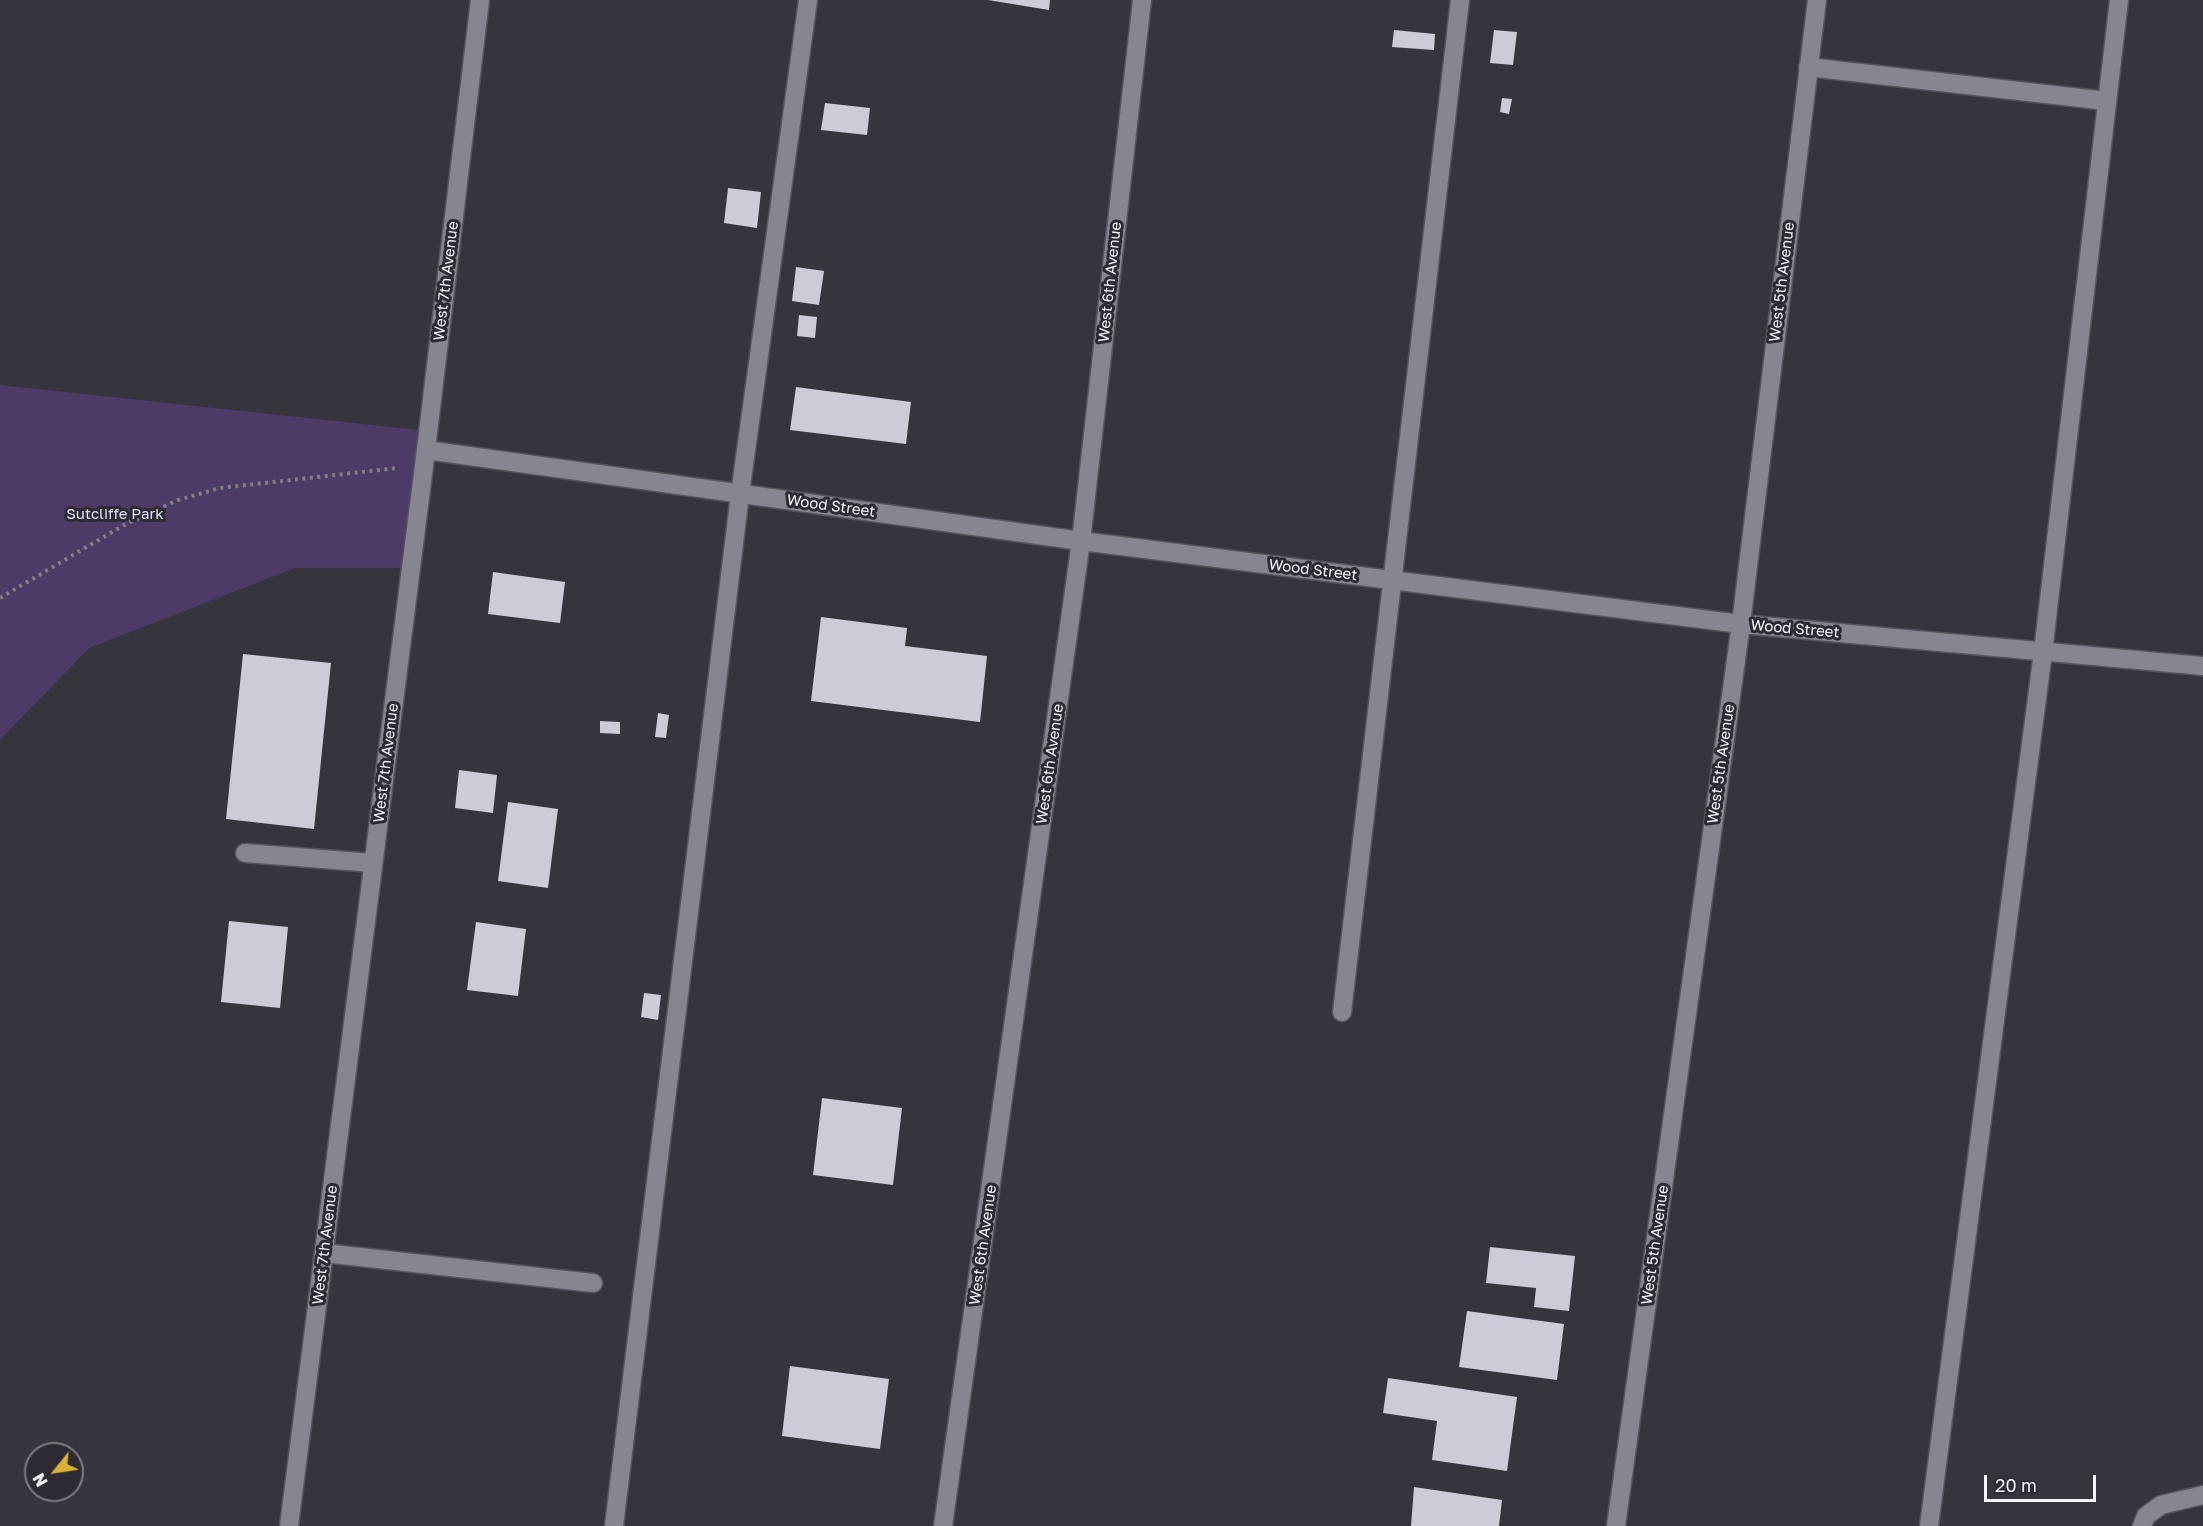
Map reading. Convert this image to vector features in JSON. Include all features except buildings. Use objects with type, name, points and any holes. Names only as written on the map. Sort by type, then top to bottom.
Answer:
[{"type":"street","name":"West 7th Avenue","points":[[289,1526],[425,458],[480,0]]},
{"type":"street","points":[[614,1526],[740,494],[808,0]]},
{"type":"street","name":"West 6th Avenue","points":[[943,1526],[1081,541],[1142,0]]},
{"type":"street","points":[[1342,1012],[1460,0]]},
{"type":"street","name":"West 5th Avenue","points":[[1616,1526],[1741,624],[1817,0]]},
{"type":"street","points":[[1929,1526],[2043,652],[2119,0]]},
{"type":"street","points":[[1808,68],[2107,101]]},
{"type":"street","name":"Wood Street","points":[[425,458],[740,494],[1081,541],[1741,624],[2203,666]]},
{"type":"street","points":[[245,853],[373,863]]},
{"type":"street","points":[[324,1253],[593,1283]]},
{"type":"street","points":[[2142,1526],[2146,1516],[2161,1505],[2203,1495]]},
{"type":"path","points":[[0,598],[124,525],[178,500],[220,488],[425,458]]},
{"type":"green space","name":"Sutcliffe Park","points":[[0,385],[428,431],[410,568],[295,568],[89,648],[0,740]]}]
